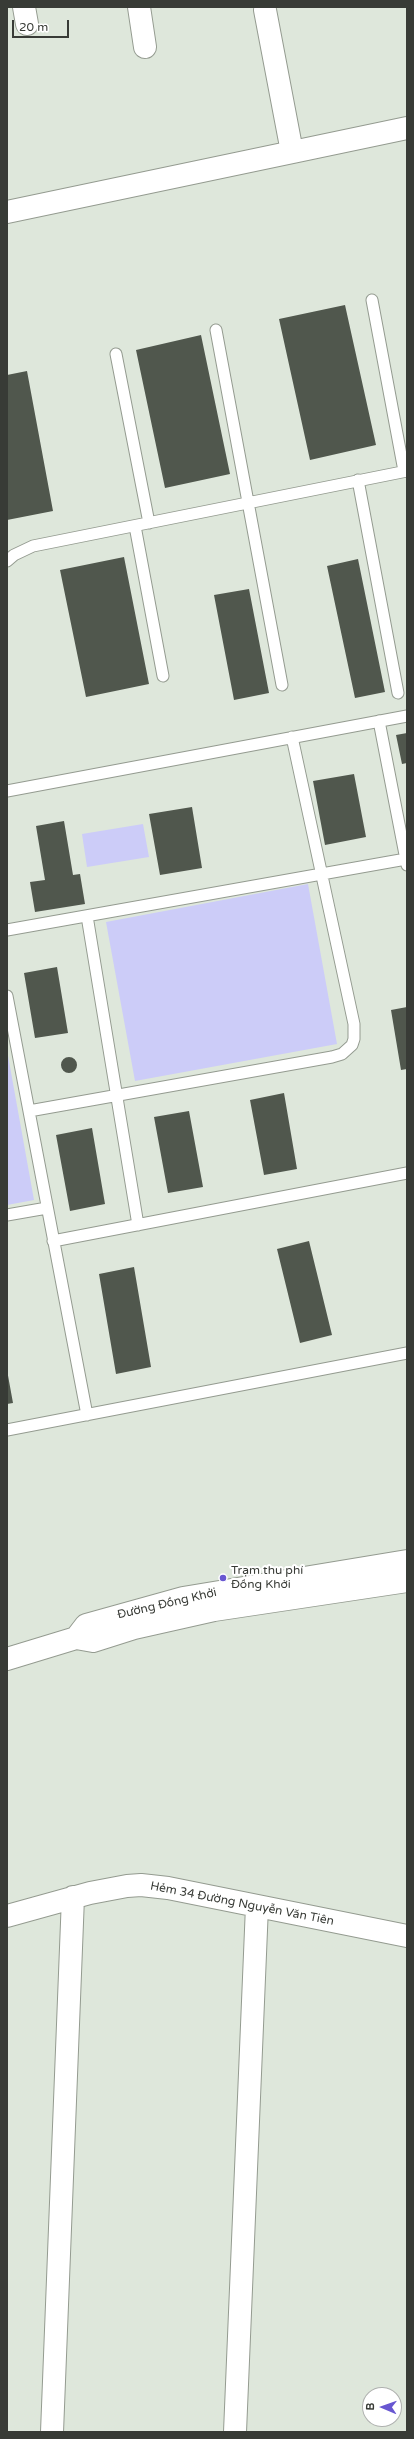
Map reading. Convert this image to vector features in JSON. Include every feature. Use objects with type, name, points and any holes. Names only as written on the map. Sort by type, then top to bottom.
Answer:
[{"type":"street","points":[[139,7],[145,47]]},
{"type":"street","points":[[265,10],[292,152]]},
{"type":"street","points":[[7,211],[407,128]]},
{"type":"street","name":"Đường Đồng Khởi","points":[[76,1638],[86,1625],[183,1598],[407,1561]]},
{"type":"street","name":"Đường Đồng Khởi","points":[[7,1659],[76,1638],[93,1641],[134,1628],[214,1610],[407,1581]]},
{"type":"street","name":"Hẻm 34 Đường Nguyễn Văn Tiên","points":[[7,1916],[121,1887],[147,1886],[407,1936]]},
{"type":"street","points":[[52,2432],[73,1898]]},
{"type":"street","points":[[235,2432],[257,1906]]},
{"type":"lane","points":[[7,561],[14,555],[33,546],[406,471],[372,300]]},
{"type":"lane","points":[[216,330],[282,685]]},
{"type":"lane","points":[[116,354],[150,523]]},
{"type":"lane","points":[[358,480],[398,693]]},
{"type":"lane","points":[[135,526],[163,676]]},
{"type":"lane","points":[[7,791],[407,716]]},
{"type":"lane","points":[[7,930],[321,874],[406,857],[379,721]]},
{"type":"lane","points":[[29,1111],[332,1057],[348,1050],[354,1039],[354,1024],[292,737]]},
{"type":"lane","points":[[87,916],[138,1225]]},
{"type":"lane","points":[[7,996],[87,1415]]},
{"type":"lane","points":[[53,1241],[407,1173]]},
{"type":"lane","points":[[7,1215],[47,1208]]},
{"type":"lane","points":[[7,1430],[407,1353]]},
{"type":"shaded area","points":[[143,824],[149,857],[87,867],[82,834]]},
{"type":"shaded area","points":[[308,884],[337,1044],[135,1081],[106,922]]},
{"type":"shaded area","points":[[7,1050],[34,1200],[7,1205]]},
{"type":"building","points":[[345,305],[376,445],[310,460],[279,319]]},
{"type":"building","points":[[201,335],[230,474],[165,488],[136,350]]},
{"type":"building","points":[[27,371],[53,511],[7,520],[7,375]]},
{"type":"building","points":[[124,557],[149,684],[86,697],[60,570]]},
{"type":"building","points":[[358,559],[385,692],[355,698],[327,566]]},
{"type":"building","points":[[249,589],[269,693],[234,700],[214,595]]},
{"type":"building","points":[[407,733],[407,763],[402,764],[396,735]]},
{"type":"building","points":[[354,774],[366,837],[325,845],[313,781]]},
{"type":"building","points":[[192,807],[202,868],[160,875],[149,814]]},
{"type":"building","points":[[64,821],[73,875],[80,874],[85,904],[35,912],[30,882],[45,880],[36,826]]},
{"type":"building","points":[[57,967],[68,1033],[35,1038],[24,973]]},
{"type":"building","points":[[407,1007],[407,1069],[401,1070],[391,1010]]},
{"type":"building","points":[[69,1057],[76,1062],[77,1065],[72,1072],[69,1073],[62,1068],[61,1065],[66,1058]]},
{"type":"building","points":[[284,1093],[297,1169],[264,1175],[250,1100]]},
{"type":"building","points":[[189,1111],[203,1187],[168,1193],[154,1117]]},
{"type":"building","points":[[92,1128],[105,1204],[70,1211],[56,1135]]},
{"type":"building","points":[[309,1241],[332,1335],[300,1343],[277,1249]]},
{"type":"building","points":[[134,1267],[151,1367],[116,1374],[99,1274]]},
{"type":"building","points":[[7,1370],[13,1403],[7,1404]]},
{"type":"place","name":"Trạm thu phí Đồng Khởi","points":[[223,1578]]}]
